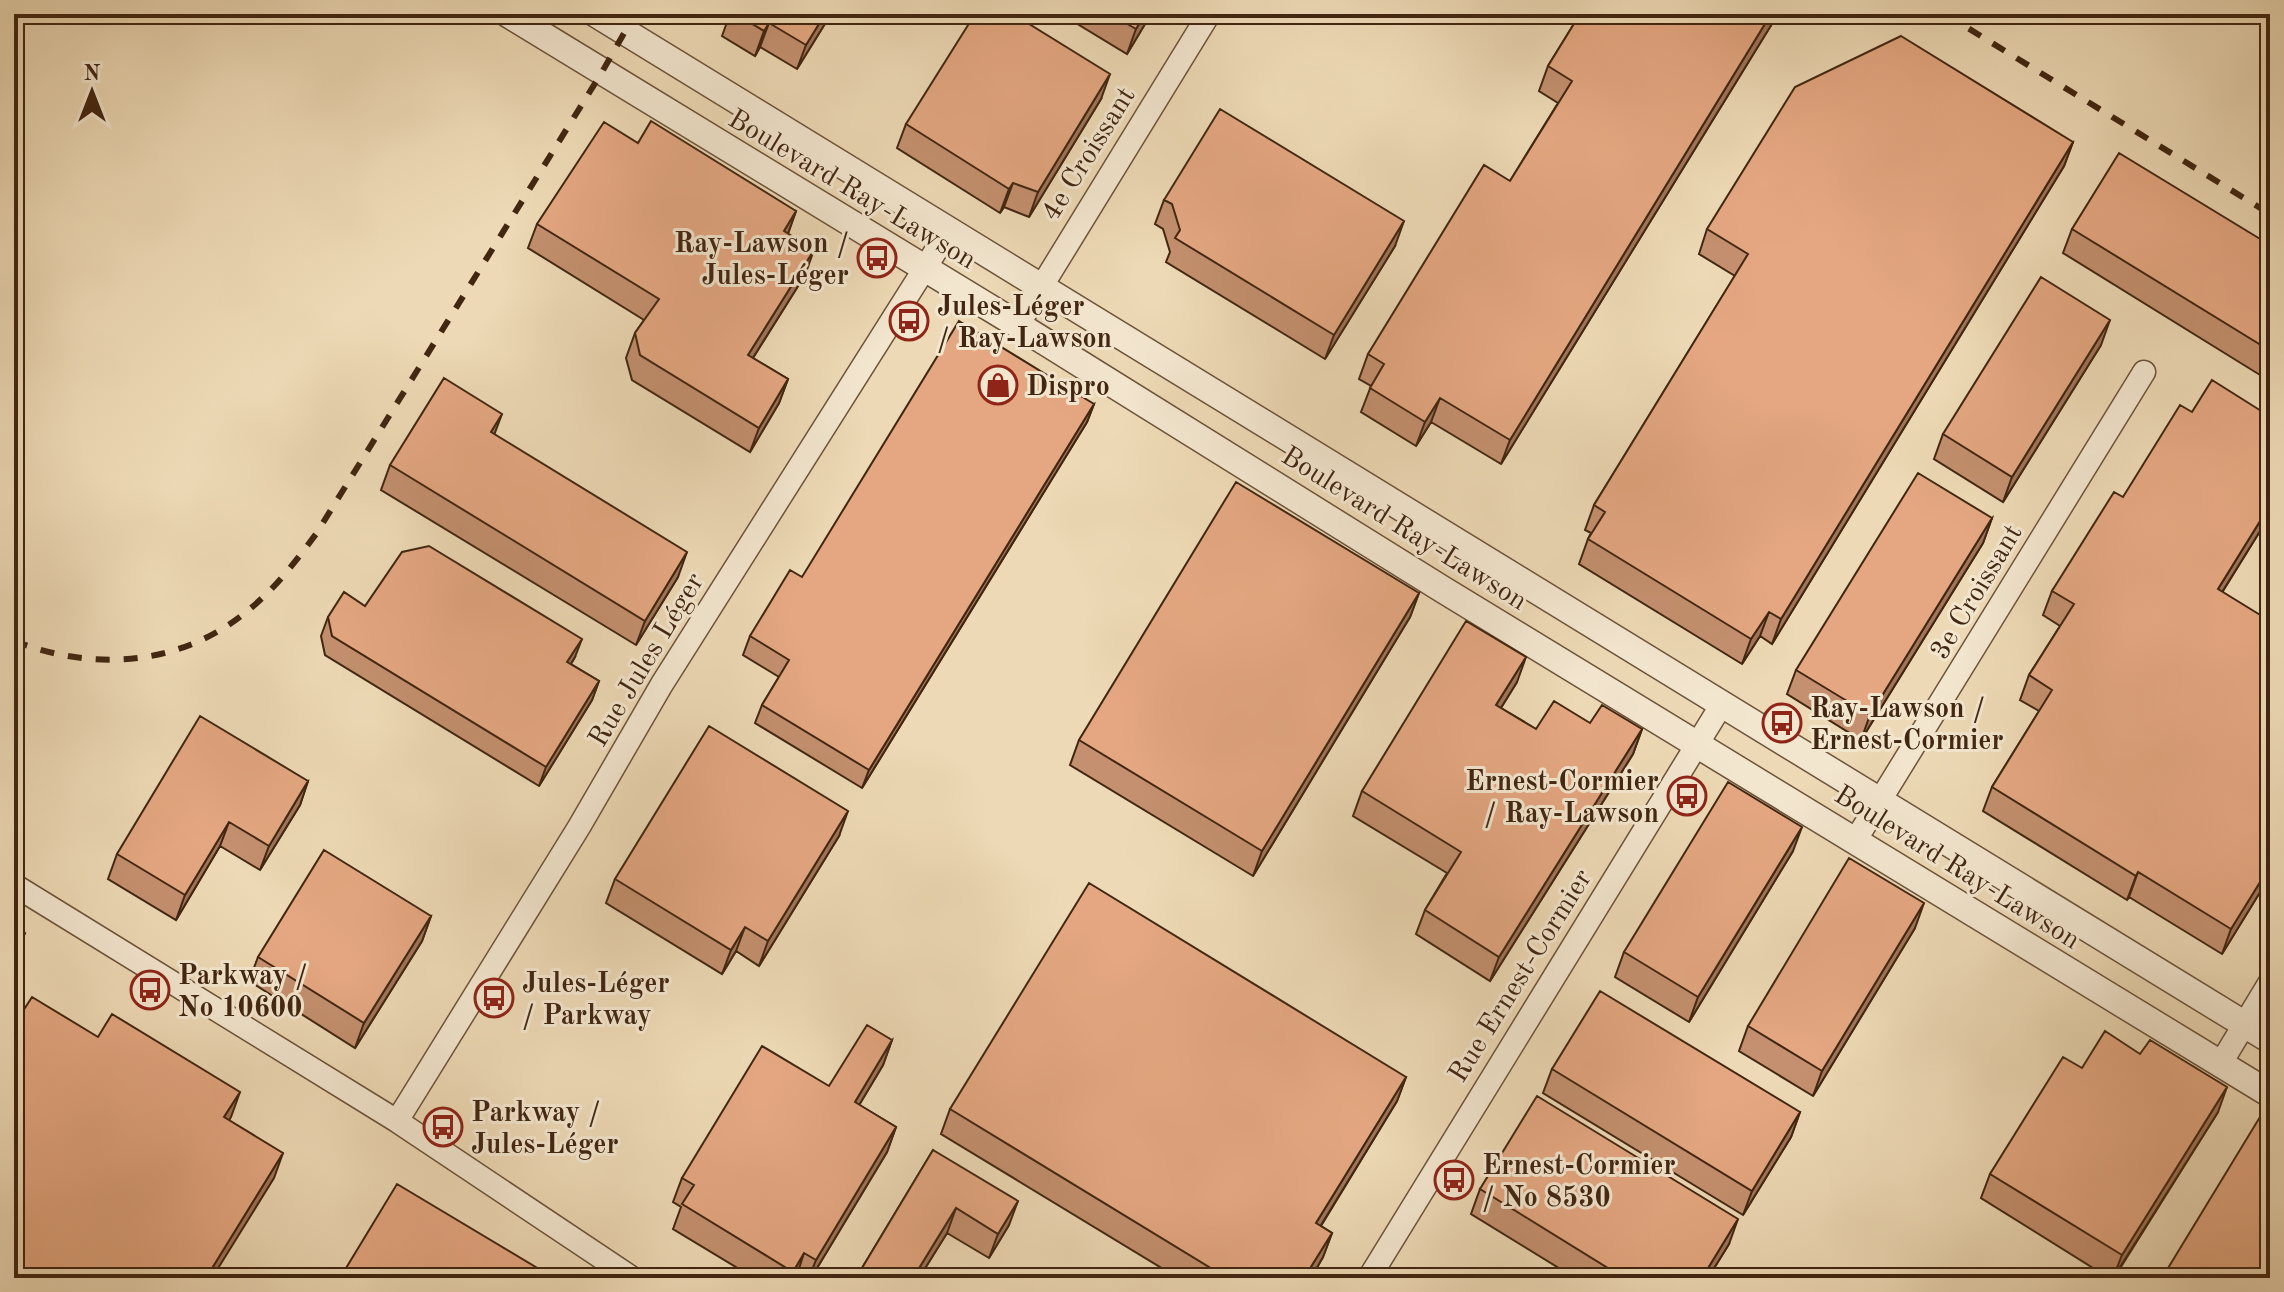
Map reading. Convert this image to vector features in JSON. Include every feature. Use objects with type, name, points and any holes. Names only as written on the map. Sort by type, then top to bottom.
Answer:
[{"type":"street","name":"Boulevard Ray-Lawson","points":[[508,14],[2270,1094]]},
{"type":"street","name":"Boulevard Ray-Lawson","points":[[596,14],[2270,1040]]},
{"type":"street","name":"4e Croissant","points":[[1018,325],[1209,14]]},
{"type":"street","name":"Rue Jules Léger","points":[[397,1121],[579,827],[671,670],[949,230]]},
{"type":"street","name":"3e Croissant","points":[[1855,841],[2144,372]]},
{"type":"street","name":"Rue Ernest-Cormier","points":[[1369,1278],[1722,704]]},
{"type":"street","points":[[14,885],[397,1121],[632,1278]]},
{"type":"street","points":[[2221,1063],[2270,982]]},
{"type":"building","points":[[736,14],[825,14],[806,45],[769,23],[764,31]]},
{"type":"building","points":[[975,14],[1013,14],[1110,74],[1038,192],[1013,183],[1009,189],[906,124]]},
{"type":"building","points":[[1110,14],[1145,14],[1136,29]]},
{"type":"building","points":[[1580,14],[1771,14],[1510,440],[1440,398],[1425,422],[1370,388],[1384,364],[1368,354],[1484,165],[1510,181],[1572,81],[1548,66]]},
{"type":"building","points":[[1901,36],[2073,142],[1781,619],[1769,612],[1751,639],[1588,539],[1605,512],[1594,505],[1748,254],[1707,229],[1795,87]]},
{"type":"building","points":[[1220,109],[1404,221],[1334,335],[1175,238],[1180,230],[1172,204],[1164,200]]},
{"type":"building","points":[[651,121],[796,211],[784,231],[814,250],[748,355],[788,379],[759,428],[640,355],[635,333],[659,299],[537,224],[604,122],[638,143]]},
{"type":"building","points":[[2119,153],[2270,245],[2269,350],[2072,229]]},
{"type":"building","points":[[2041,277],[2110,320],[2012,477],[1943,434]]},
{"type":"building","points":[[959,321],[1094,404],[869,770],[762,705],[789,660],[750,636],[790,570],[802,577]]},
{"type":"building","points":[[444,378],[502,414],[491,432],[687,552],[645,621],[390,465]]},
{"type":"building","points":[[2212,380],[2266,414],[2270,408],[2270,505],[2218,589],[2270,621],[2270,866],[2231,929],[2138,872],[2136,876],[1992,787],[2052,690],[2029,675],[2074,604],[2052,591],[2114,492],[2123,497],[2180,405],[2192,412]]},
{"type":"building","points":[[1918,473],[1992,518],[1870,715],[1796,670]]},
{"type":"building","points":[[1236,482],[1419,593],[1262,851],[1079,740]]},
{"type":"building","points":[[429,546],[582,639],[567,662],[599,681],[546,767],[332,636],[328,617],[344,592],[365,606],[402,552]]},
{"type":"building","points":[[1466,621],[1526,657],[1496,705],[1536,729],[1554,701],[1590,723],[1602,705],[1642,729],[1499,957],[1425,910],[1461,852],[1362,791]]},
{"type":"building","points":[[200,716],[308,781],[269,846],[229,822],[185,895],[117,854]]},
{"type":"building","points":[[709,726],[848,811],[768,941],[745,927],[731,950],[615,879]]},
{"type":"building","points":[[1728,782],[1802,827],[1698,997],[1624,952]]},
{"type":"building","points":[[324,850],[431,916],[364,1023],[258,957]]},
{"type":"building","points":[[1849,858],[1924,903],[1822,1071],[1748,1026]]},
{"type":"building","points":[[1089,883],[1406,1077],[1316,1223],[1332,1233],[1304,1278],[1227,1278],[950,1109]]},
{"type":"building","points":[[14,926],[25,933],[14,950]]},
{"type":"building","points":[[1600,991],[1800,1112],[1752,1191],[1552,1069]]},
{"type":"building","points":[[32,997],[98,1037],[112,1014],[240,1092],[224,1117],[283,1153],[206,1278],[14,1278],[14,1025]]},
{"type":"building","points":[[867,1025],[892,1040],[855,1102],[896,1127],[816,1260],[804,1253],[793,1272],[682,1204],[694,1185],[682,1178],[762,1046],[829,1086]]},
{"type":"building","points":[[2105,1031],[2140,1054],[2150,1040],[2227,1087],[2122,1255],[1990,1174],[2063,1057],[2082,1068]]},
{"type":"building","points":[[1537,1096],[1738,1219],[1702,1278],[1624,1278],[1480,1189]]},
{"type":"building","points":[[2263,1112],[2270,1116],[2270,1278],[2162,1278]]},
{"type":"building","points":[[933,1150],[1018,1201],[998,1234],[956,1208],[913,1278],[856,1278]]},
{"type":"building","points":[[397,1184],[554,1278],[340,1278]]},
{"type":"building","points":[[1449,1270],[1463,1278],[1444,1278]]},
{"type":"railway","points":[[14,641],[79,658],[111,660],[143,657],[175,650],[205,638],[233,622],[268,593],[316,534],[635,14]]},
{"type":"railway","points":[[1945,14],[2270,214]]},
{"type":"place","name":"Ray-Lawson / Jules-Léger","points":[[877,258]]},
{"type":"place","name":"Jules-Léger / Ray-Lawson","points":[[909,321]]},
{"type":"place","name":"Dispro","points":[[998,385]]},
{"type":"place","name":"Ray-Lawson / Ernest-Cormier","points":[[1782,723]]},
{"type":"place","name":"Ernest-Cormier / Ray-Lawson","points":[[1687,796]]},
{"type":"place","name":"Parkway / No 10600","points":[[150,990]]},
{"type":"place","name":"Jules-Léger / Parkway","points":[[494,998]]},
{"type":"place","name":"Parkway / Jules-Léger","points":[[443,1127]]},
{"type":"place","name":"Ernest-Cormier / No 8530","points":[[1454,1180]]}]
